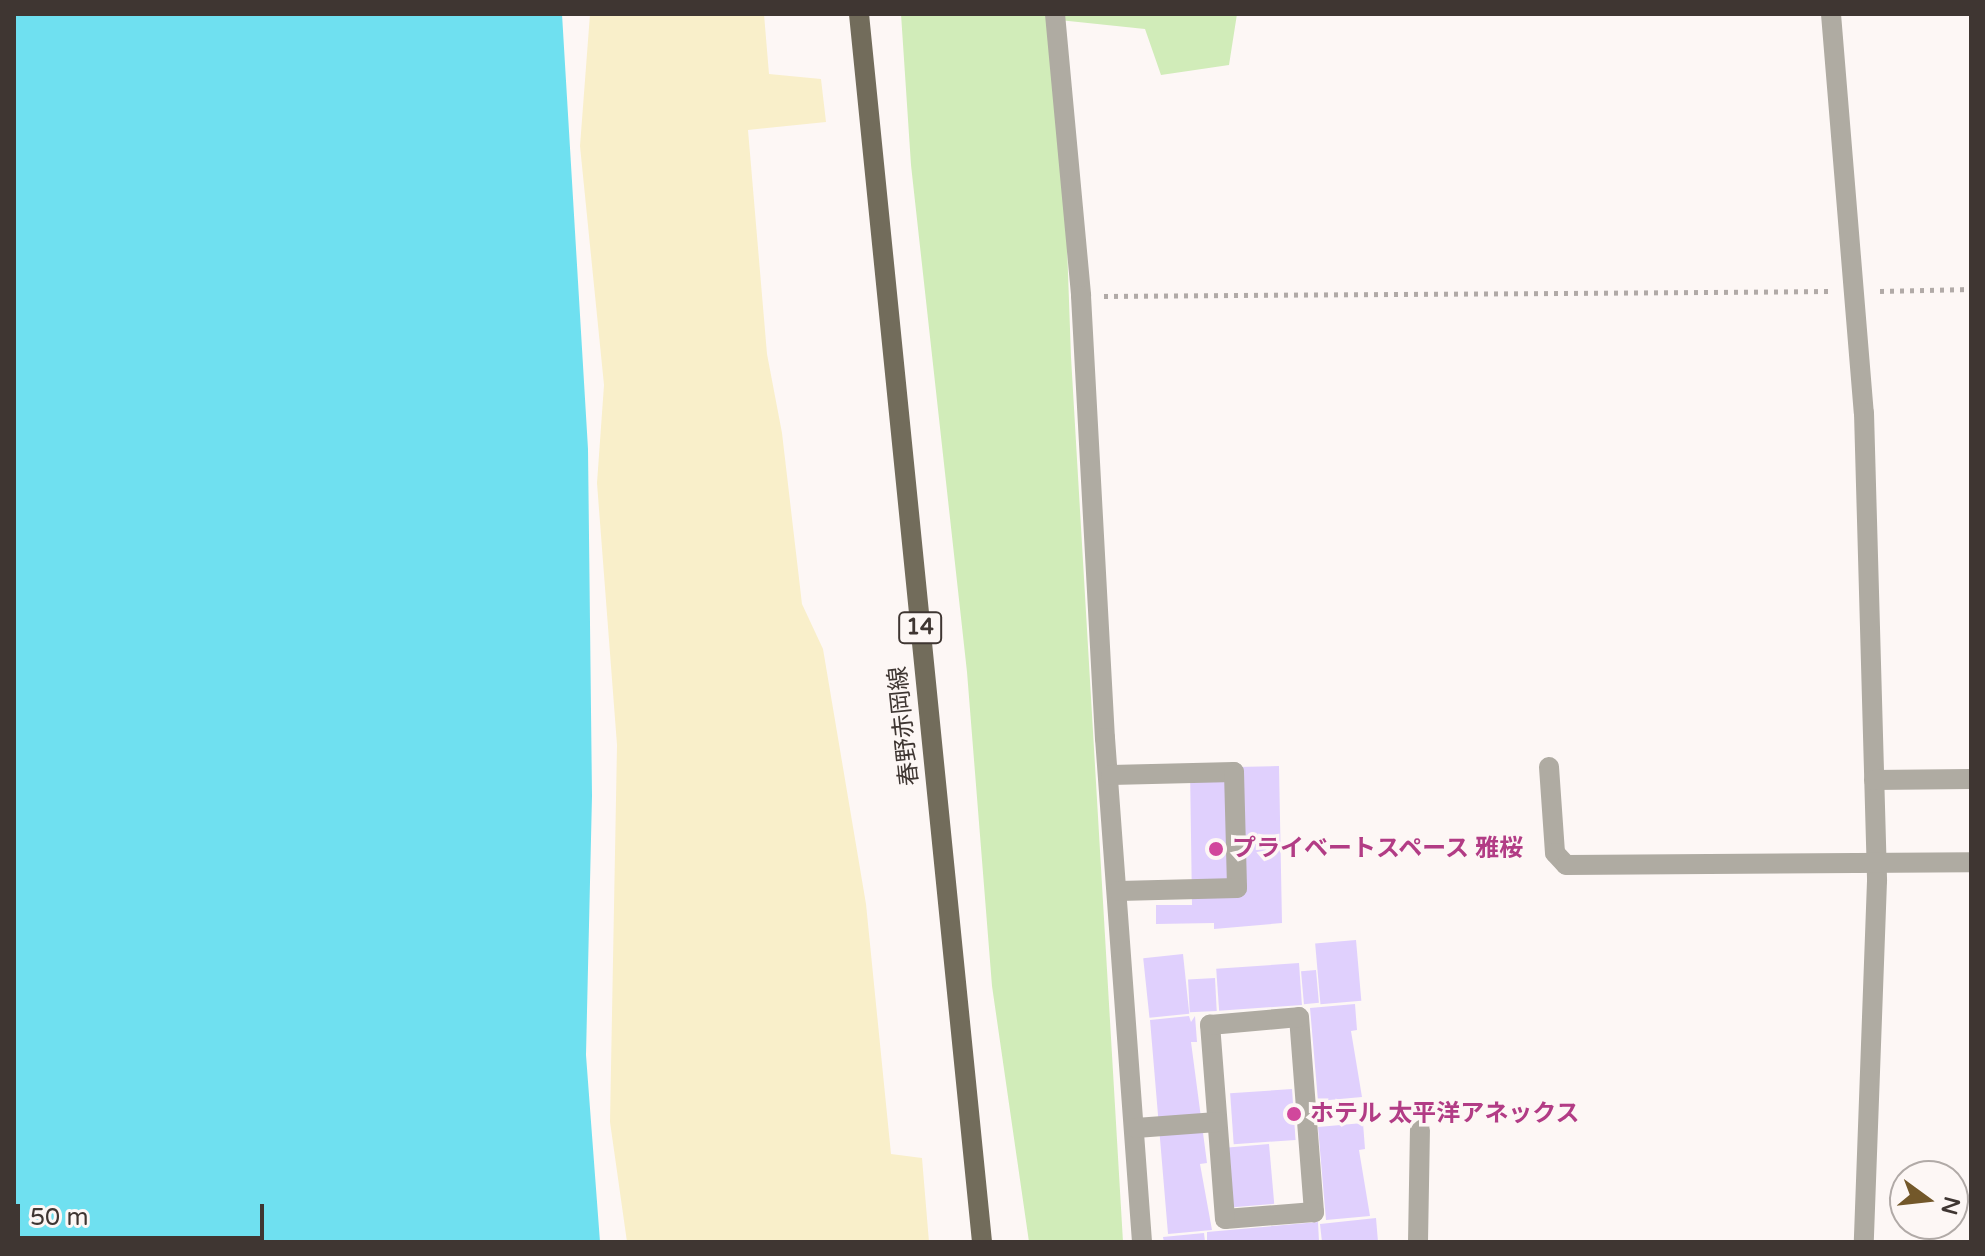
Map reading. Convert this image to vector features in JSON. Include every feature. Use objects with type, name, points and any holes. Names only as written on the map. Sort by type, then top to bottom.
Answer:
[{"type":"main road","name":"春野赤岡線","points":[[859,14],[982,1242]]},
{"type":"street","points":[[1055,14],[1081,296],[1142,1242]]},
{"type":"street","points":[[1831,14],[1864,413],[1877,862],[1864,1242]]},
{"type":"street","points":[[1549,767],[1555,853],[1566,865],[1971,862]]},
{"type":"street","points":[[1111,775],[1234,772],[1237,888],[1119,891]]},
{"type":"street","points":[[1874,780],[1971,779]]},
{"type":"street","points":[[1299,1017],[1314,1212],[1225,1219],[1217,1122],[1210,1025],[1299,1017]]},
{"type":"street","points":[[1136,1128],[1217,1122]]},
{"type":"street","points":[[1418,1242],[1420,1130]]},
{"type":"path","points":[[1081,296],[1971,289]]},
{"type":"green space","points":[[901,14],[1237,14],[1229,65],[1161,75],[1145,29],[1059,20],[1071,357],[1123,1242],[1029,1242],[992,986],[967,672],[911,165]]},
{"type":"sand","points":[[590,14],[764,14],[769,74],[821,79],[826,122],[748,130],[767,354],[782,433],[802,604],[823,649],[866,904],[891,1154],[922,1158],[929,1242],[627,1242],[610,1122],[617,745],[597,483],[604,385],[580,146]]},
{"type":"water","points":[[14,14],[562,14],[588,449],[592,796],[586,1055],[600,1242],[14,1242]]},
{"type":"building","points":[[1279,766],[1282,923],[1214,929],[1214,923],[1156,924],[1156,905],[1192,905],[1190,768]]},
{"type":"building","points":[[1356,940],[1361,1001],[1320,1004],[1315,944]]},
{"type":"building","points":[[1183,954],[1189,1014],[1149,1018],[1143,958]]},
{"type":"building","points":[[1299,963],[1302,1005],[1219,1011],[1216,969]]},
{"type":"building","points":[[1316,970],[1319,1003],[1304,1004],[1301,971]]},
{"type":"building","points":[[1215,978],[1217,1011],[1190,1012],[1188,979]]},
{"type":"building","points":[[1355,1004],[1357,1030],[1351,1031],[1362,1097],[1318,1101],[1310,1008]]},
{"type":"building","points":[[1189,1016],[1191,1022],[1195,1016],[1197,1042],[1191,1042],[1207,1163],[1200,1164],[1212,1230],[1168,1234],[1150,1020]]},
{"type":"building","points":[[1292,1089],[1296,1140],[1234,1144],[1230,1093]]},
{"type":"building","points":[[1363,1123],[1365,1149],[1359,1150],[1370,1216],[1326,1220],[1318,1127]]},
{"type":"building","points":[[1269,1144],[1274,1204],[1233,1207],[1228,1148]]},
{"type":"building","points":[[1376,1218],[1378,1242],[1322,1242],[1320,1224]]},
{"type":"building","points":[[1318,1222],[1319,1242],[1207,1242],[1207,1232]]},
{"type":"building","points":[[1204,1233],[1205,1242],[1164,1242],[1163,1237]]},
{"type":"place","name":"プライベートスペース 雅桜","points":[[1216,849]]},
{"type":"place","name":"ホテル 太平洋アネックス","points":[[1294,1114]]}]
